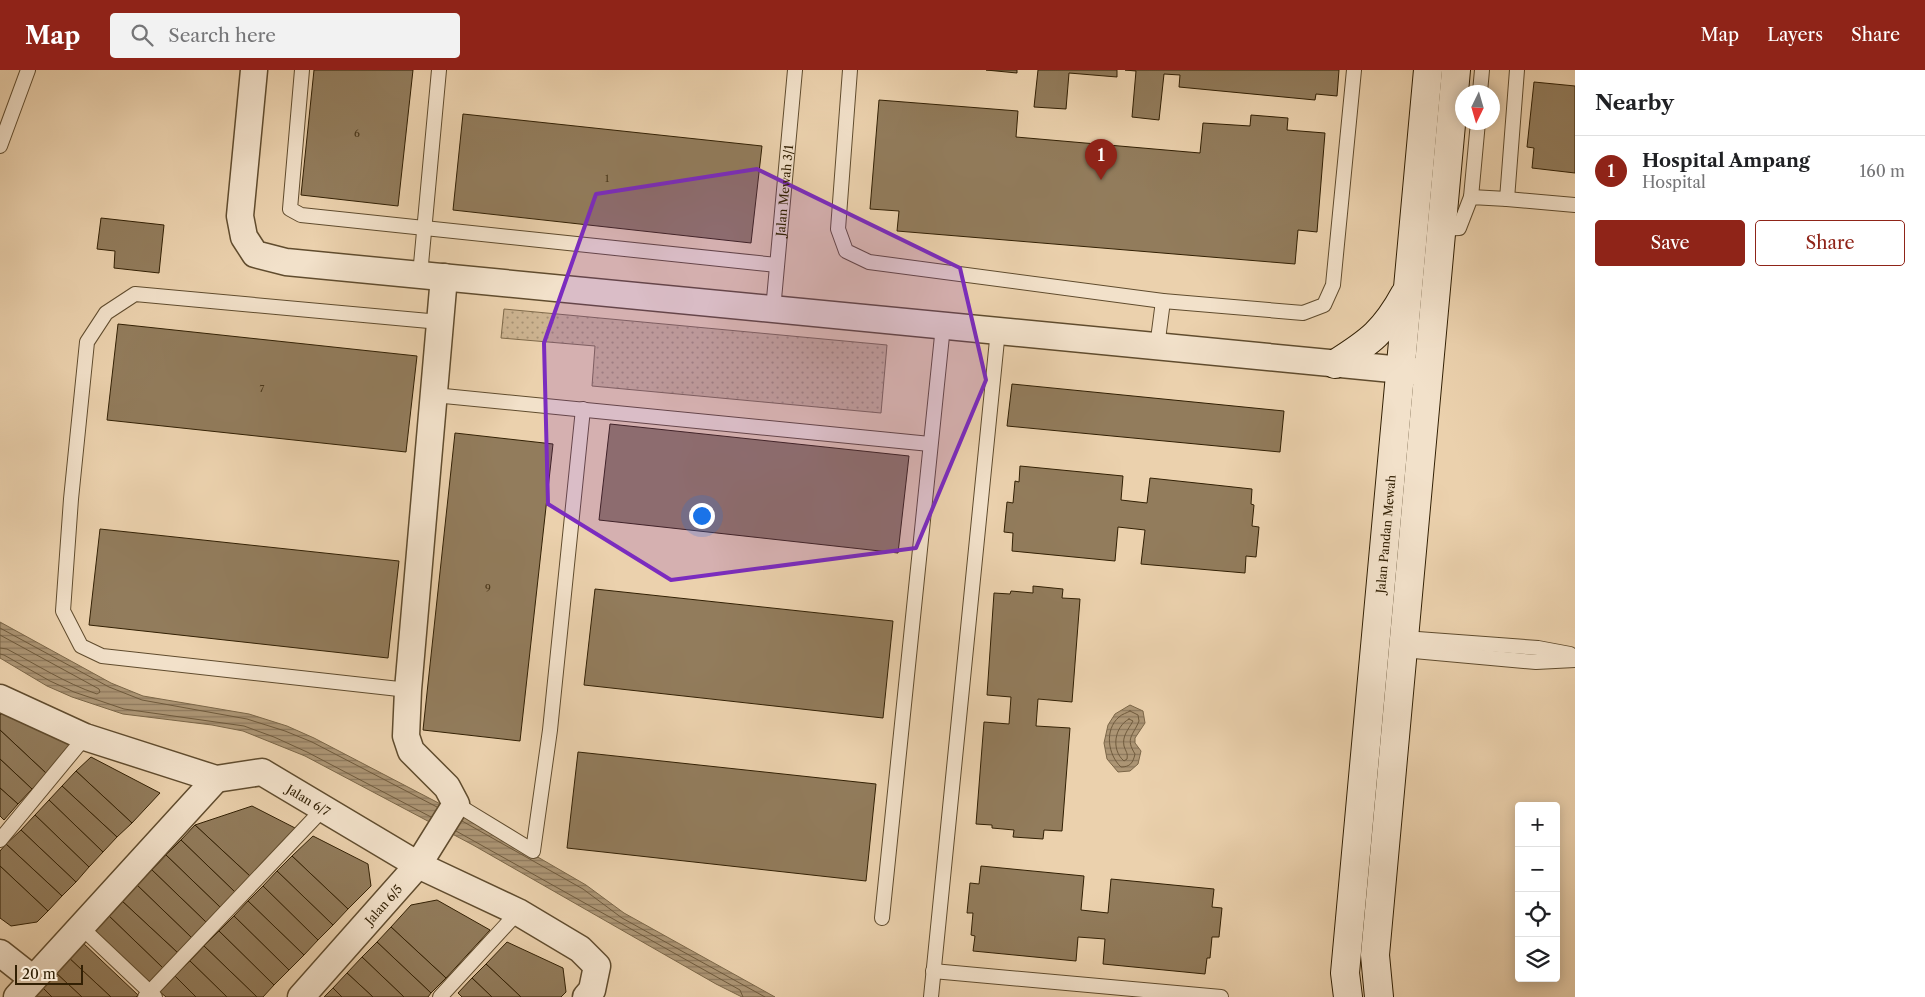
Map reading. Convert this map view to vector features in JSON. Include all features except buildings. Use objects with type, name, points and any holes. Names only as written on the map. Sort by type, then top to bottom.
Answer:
[{"type":"main road","name":"Jalan Pandan Mewah","points":[[1348,997],[1345,973],[1428,70]]},
{"type":"main road","points":[[1379,997],[1375,954],[1456,70]]},
{"type":"main road","points":[[1335,364],[1371,341],[1384,328],[1395,313],[1408,289]]},
{"type":"street","points":[[254,70],[240,216],[244,237],[255,254],[286,262],[1428,372]]},
{"type":"street","points":[[432,276],[440,322],[408,690],[406,736],[411,751],[446,787],[456,804]]},
{"type":"street","name":"Jalan 6/7","points":[[0,698],[85,737],[216,779],[262,772],[418,865],[518,912],[580,949],[597,966],[592,990],[586,997]]},
{"type":"street","points":[[0,953],[25,988],[216,779]]},
{"type":"street","name":"Jalan 6/5","points":[[301,997],[418,865],[456,804]]},
{"type":"lane","points":[[0,146],[5,117],[28,70]]},
{"type":"lane","points":[[302,70],[290,209],[301,215],[777,265]]},
{"type":"lane","points":[[432,276],[424,228],[438,70]]},
{"type":"lane","name":"Jalan Mewah 3/1","points":[[773,310],[795,70]]},
{"type":"lane","points":[[850,70],[838,229],[846,251],[869,262],[1163,302],[1303,313],[1324,305],[1333,285],[1354,70]]},
{"type":"lane","points":[[1481,85],[1482,70]]},
{"type":"lane","points":[[1507,199],[1517,70]]},
{"type":"lane","points":[[1442,229],[1459,228],[1471,197],[1477,130]]},
{"type":"lane","points":[[1471,197],[1575,205]]},
{"type":"lane","points":[[408,690],[102,656],[80,646],[63,611],[71,499],[87,342],[106,313],[135,294],[440,322]]},
{"type":"lane","points":[[1157,347],[1163,302]]},
{"type":"lane","points":[[882,918],[943,326]]},
{"type":"lane","points":[[930,997],[998,330]]},
{"type":"lane","points":[[434,395],[930,444]]},
{"type":"lane","points":[[456,804],[533,851],[550,730],[583,410]]},
{"type":"lane","points":[[1404,644],[1538,648],[1575,655]]},
{"type":"lane","points":[[1404,644],[1536,662],[1575,660]]},
{"type":"lane","points":[[0,840],[85,737]]},
{"type":"lane","points":[[81,927],[150,995],[324,808]]},
{"type":"lane","points":[[440,997],[518,912]]},
{"type":"lane","points":[[933,971],[1221,997]]},
{"type":"highlighted area","points":[[757,169],[960,268],[986,380],[916,548],[671,580],[548,504],[544,343],[596,194]]},
{"type":"shaded area","points":[[504,309],[887,345],[881,413],[592,386],[595,346],[501,338]]},
{"type":"water","points":[[0,622],[111,683],[143,696],[249,714],[287,726],[314,738],[498,834],[586,885],[624,913],[775,997],[742,997],[716,984],[473,845],[305,756],[243,731],[212,725],[123,714],[72,697],[47,686],[0,658]]},
{"type":"water","points":[[1130,705],[1143,711],[1145,723],[1135,738],[1135,743],[1141,751],[1138,764],[1130,771],[1118,772],[1107,759],[1104,743],[1108,725],[1115,714]]},
{"type":"place","name":"Hospital Ampang","points":[[1101,180]]}]
